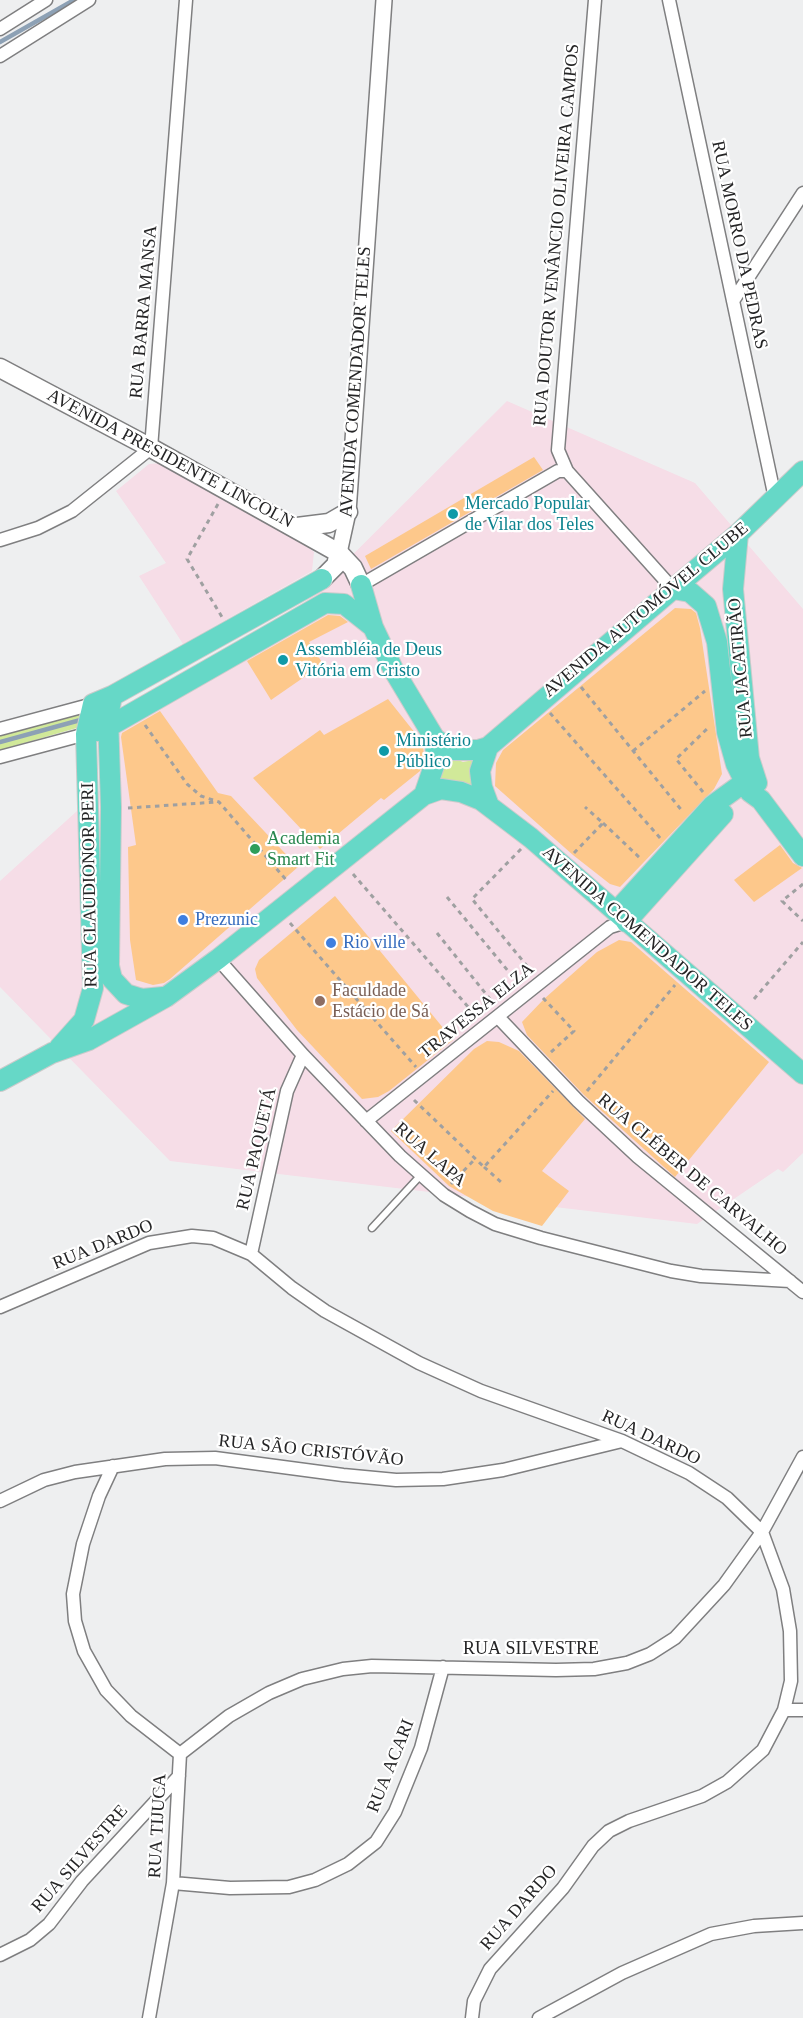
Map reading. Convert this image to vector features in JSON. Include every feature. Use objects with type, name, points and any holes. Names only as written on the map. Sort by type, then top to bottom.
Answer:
[{"type":"main road","name":"AVENIDA PRESIDENTE LINCOLN","points":[[0,368],[297,527],[339,553]]},
{"type":"main road","name":"AVENIDA AUTOMÓVEL CLUBE","points":[[488,747],[539,700],[738,534],[803,471]]},
{"type":"main road","points":[[297,527],[329,523],[348,512]]},
{"type":"main road","name":"RUA JACATIRÃO","points":[[738,534],[733,565],[753,787]]},
{"type":"main road","points":[[339,553],[353,568],[361,585],[373,627],[400,683],[435,739],[443,745],[460,751],[488,747],[480,771],[482,787],[489,806]]},
{"type":"main road","points":[[93,704],[112,696],[322,579],[336,565],[339,553]]},
{"type":"main road","name":"RUA JACATIRÃO","points":[[673,590],[682,590],[700,598],[712,622],[722,677],[731,751],[753,787],[803,856]]},
{"type":"main road","points":[[86,734],[108,727],[325,603],[344,604],[373,627]]},
{"type":"main road","points":[[712,622],[736,614]]},
{"type":"main road","name":"RUA CLAUDIONOR PERI","points":[[112,696],[108,727],[111,807],[109,966],[112,979],[121,990],[132,997],[146,999],[166,997]]},
{"type":"main road","name":"RUA CLAUDIONOR PERI","points":[[52,1053],[84,1020],[93,988],[86,734],[93,704]]},
{"type":"main road","points":[[0,1081],[52,1053],[89,1040],[166,997],[218,959],[424,795],[436,760],[435,739]]},
{"type":"main road","points":[[617,920],[652,871],[713,805],[753,787]]},
{"type":"main road","points":[[617,920],[718,818],[753,787]]},
{"type":"main road","name":"AVENIDA COMENDADOR TELES","points":[[424,795],[452,789],[470,795],[489,806],[563,866],[617,920],[685,972],[800,1068]]},
{"type":"street","points":[[0,29],[46,0]]},
{"type":"street","points":[[0,56],[89,0]]},
{"type":"street","name":"RUA BARRA MANSA","points":[[151,448],[186,0]]},
{"type":"street","name":"AVENIDA COMENDADOR TELES","points":[[339,553],[348,512],[384,0]]},
{"type":"street","name":"RUA DOUTOR VENÂNCIO OLIVEIRA CAMPOS","points":[[567,471],[559,455],[558,430],[595,0]]},
{"type":"street","name":"RUA MORRO DA PEDRAS","points":[[669,0],[776,498]]},
{"type":"street","points":[[733,302],[803,193]]},
{"type":"street","points":[[0,540],[38,528],[72,511],[151,448]]},
{"type":"street","points":[[361,585],[558,471],[567,471],[673,590]]},
{"type":"street","points":[[0,729],[93,704]]},
{"type":"street","points":[[0,757],[86,734]]},
{"type":"street","name":"TRAVESSA ELZA","points":[[366,1121],[425,1077],[617,920]]},
{"type":"street","name":"RUA LAPA","points":[[218,959],[303,1055],[420,1176],[444,1195],[495,1224],[671,1271],[701,1276],[790,1281]]},
{"type":"street","name":"RUA CLÉBER DE CARVALHO","points":[[500,1015],[578,1101],[638,1157],[803,1292]]},
{"type":"street","name":"RUA PAQUETÁ","points":[[251,1254],[287,1091],[303,1055]]},
{"type":"street","name":"RUA DARDO","points":[[0,1307],[149,1243],[171,1238],[213,1238],[251,1254],[292,1288],[325,1311],[419,1363],[481,1391],[622,1441],[689,1473],[727,1498],[762,1532],[783,1589],[790,1631],[791,1681],[784,1710],[763,1750],[727,1782],[702,1796],[629,1821],[609,1831],[593,1846],[556,1897],[490,1969],[474,2001],[472,2018]]},
{"type":"street","name":"RUA SÃO CRISTÓVÃO","points":[[0,1501],[44,1480],[113,1466],[165,1459],[215,1458],[396,1480],[443,1479],[503,1470],[622,1441]]},
{"type":"street","name":"RUA SILVESTRE","points":[[180,1754],[229,1716],[269,1693],[302,1679],[372,1666],[594,1669],[627,1663],[650,1654],[675,1638],[699,1614],[762,1532],[803,1457]]},
{"type":"street","name":"RUA TIJUCA","points":[[113,1466],[99,1496],[83,1544],[73,1594],[75,1621],[84,1650],[106,1690],[131,1716],[180,1754],[173,1883],[149,2018]]},
{"type":"street","name":"RUA ACARI","points":[[173,1883],[230,1888],[289,1887],[315,1880],[348,1864],[376,1842],[395,1812],[421,1748],[443,1667]]},
{"type":"street","points":[[784,1710],[803,1710]]},
{"type":"street","name":"RUA SILVESTRE","points":[[0,1955],[30,1940],[49,1924],[82,1881],[179,1776]]},
{"type":"street","points":[[539,2018],[622,1973],[711,1934],[754,1926],[803,1923]]},
{"type":"lane","points":[[372,1228],[420,1176]]},
{"type":"path","points":[[227,490],[187,559],[197,579],[230,630]]},
{"type":"path","points":[[570,674],[694,825]]},
{"type":"path","points":[[633,751],[722,677]]},
{"type":"path","points":[[539,700],[671,850]]},
{"type":"path","points":[[137,710],[187,784],[201,796],[219,802],[299,895]]},
{"type":"path","points":[[713,805],[676,759],[725,712]]},
{"type":"path","points":[[111,807],[219,802]]},
{"type":"path","points":[[585,807],[652,871]]},
{"type":"path","points":[[563,866],[603,823]]},
{"type":"path","points":[[531,838],[472,899],[529,969],[534,988]]},
{"type":"path","points":[[342,861],[485,1028]]},
{"type":"path","points":[[803,884],[782,901],[803,921]]},
{"type":"path","points":[[447,897],[574,1031],[541,1062]]},
{"type":"path","points":[[279,910],[425,1077]]},
{"type":"path","points":[[437,933],[500,1015]]},
{"type":"path","points":[[754,999],[803,942]]},
{"type":"path","points":[[578,1101],[685,972]]},
{"type":"path","points":[[484,1167],[561,1083]]},
{"type":"path","points":[[407,1091],[418,1105],[502,1183]]},
{"type":"path","points":[[444,1195],[475,1160]]},
{"type":"shaded area","points":[[507,401],[695,483],[803,609],[803,1153],[783,1172],[778,1169],[697,1224],[170,1161],[0,987],[0,881],[121,771],[119,731],[276,631]]},
{"type":"shaded area","points":[[162,463],[292,535],[314,552],[312,571],[183,644],[139,576],[166,563],[116,491],[149,464]]},
{"type":"green space","points":[[82,711],[84,717],[0,741],[0,734]]},
{"type":"green space","points":[[85,719],[87,725],[0,750],[0,743]]},
{"type":"green space","points":[[440,753],[463,762],[479,759],[478,790],[436,788]]},
{"type":"building","name":"Mercado Popular de Vilar dos Teles","points":[[534,457],[543,470],[371,569],[365,556]]},
{"type":"building","points":[[675,608],[691,609],[696,613],[722,774],[714,789],[620,887],[610,884],[573,855],[495,786],[496,763],[503,750]]},
{"type":"building","name":"Assembléia de Deus Vitória em Cristo","points":[[328,615],[340,616],[348,622],[309,642],[323,664],[271,700],[247,661]]},
{"type":"building","points":[[388,699],[423,743],[424,758],[420,771],[384,800],[381,798],[320,849],[253,778],[320,730],[324,735]]},
{"type":"building","points":[[160,711],[218,793],[231,796],[298,867],[170,979],[153,985],[136,980],[130,940],[128,847],[136,845],[121,737],[122,733]]},
{"type":"building","points":[[780,845],[793,863],[802,868],[754,902],[734,880]]},
{"type":"building","name":"Rio ville","points":[[335,896],[453,1040],[389,1091],[378,1097],[362,1099],[297,1030],[257,978],[255,969],[259,960]]},
{"type":"building","points":[[619,940],[631,942],[769,1062],[675,1177],[584,1095],[527,1035],[522,1022],[544,999],[597,952]]},
{"type":"building","points":[[487,1041],[499,1042],[519,1051],[585,1119],[542,1171],[569,1191],[542,1226],[493,1211],[449,1186],[391,1131],[474,1049]]},
{"type":"waterway","points":[[0,42],[74,0]]},
{"type":"waterway","points":[[0,742],[84,719]]},
{"type":"place","name":"Mercado Popular de Vilar dos Teles","points":[[453,514]]},
{"type":"place","name":"Assembléia de Deus Vitória em Cristo","points":[[283,660]]},
{"type":"place","name":"Ministério Público","points":[[384,751]]},
{"type":"place","name":"Academia Smart Fit","points":[[255,849]]},
{"type":"place","name":"Prezunic","points":[[183,920]]},
{"type":"place","name":"Rio ville","points":[[331,943]]},
{"type":"place","name":"Faculdade Estácio de Sá","points":[[320,1001]]}]
